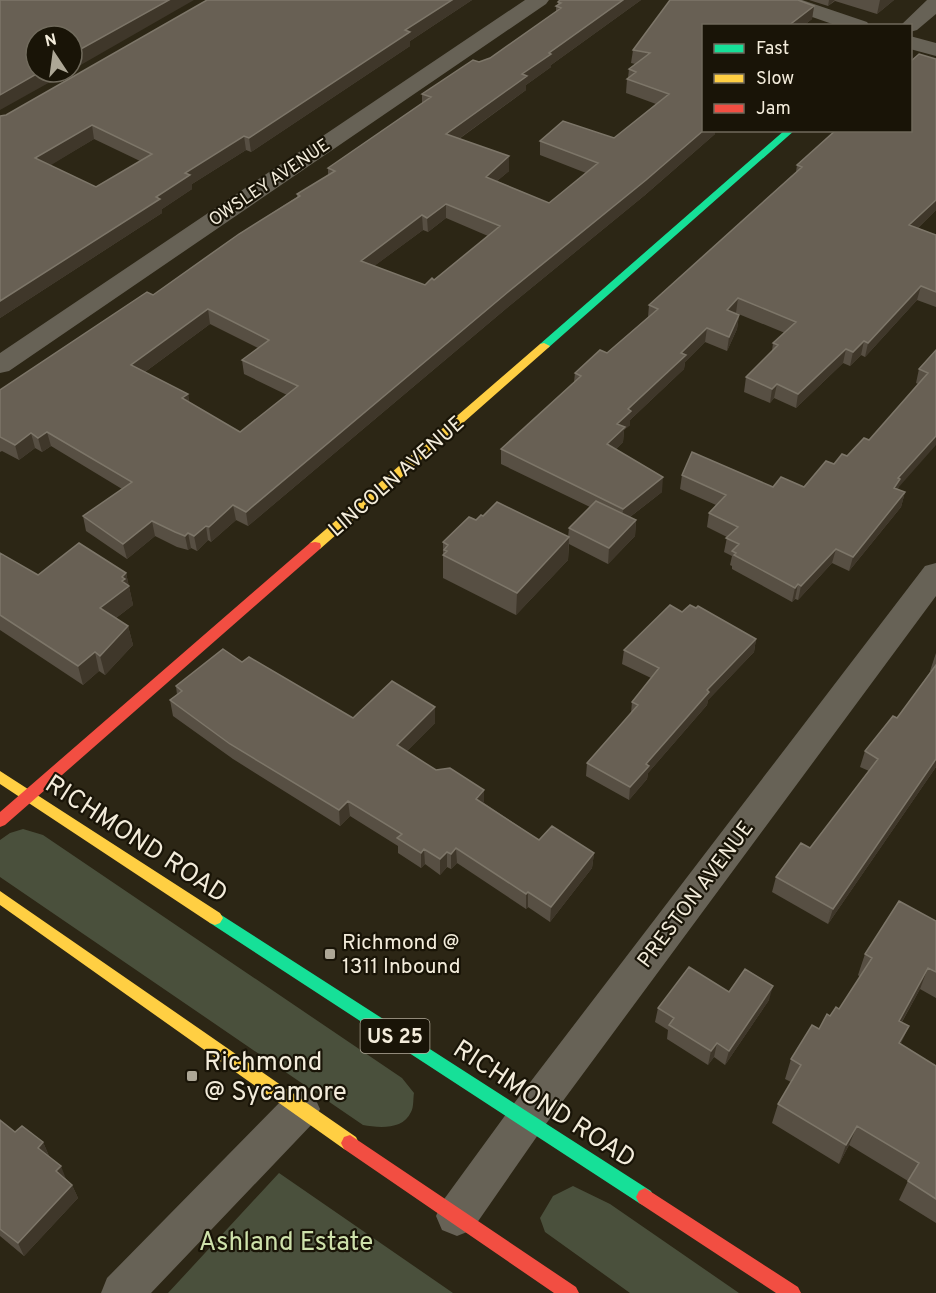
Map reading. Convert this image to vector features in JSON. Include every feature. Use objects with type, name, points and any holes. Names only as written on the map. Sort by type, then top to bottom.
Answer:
[{"type":"street","name":"OWSLEY AVENUE","points":[[0,365],[539,0]]},
{"type":"street","points":[[782,0],[854,24]]},
{"type":"street","points":[[912,24],[936,3]]},
{"type":"street","points":[[912,43],[936,50]]},
{"type":"street","name":"LINCOLN AVENUE","points":[[0,821],[789,132]]},
{"type":"street","name":"PRESTON AVENUE","points":[[457,1216],[526,1119],[936,574]]},
{"type":"street","name":"RICHMOND ROAD","points":[[0,777],[792,1293]]},
{"type":"street","points":[[0,897],[300,1109],[570,1293]]},
{"type":"street","points":[[122,1293],[300,1109]]},
{"type":"green space","points":[[23,829],[43,835],[402,1078],[414,1093],[413,1108],[407,1118],[397,1125],[376,1127],[363,1125],[0,877],[0,840],[10,833]]},
{"type":"green space","name":"Ashland Estate","points":[[279,1173],[453,1293],[168,1293]]},
{"type":"green space","points":[[573,1186],[610,1204],[739,1293],[630,1293],[545,1232],[540,1218],[553,1196]]},
{"type":"building","points":[[0,0],[169,0],[84,47],[84,24],[24,24],[24,81],[0,95]]},
{"type":"building","points":[[207,0],[452,0],[405,30],[410,32],[249,138],[244,136],[185,173],[190,175],[156,197],[160,199],[0,301],[0,116],[6,115],[60,84],[84,84],[84,70]],"holes":[[[92,125],[152,154],[96,187],[35,158]]]},
{"type":"building","points":[[560,0],[623,0],[522,74],[527,76],[446,134],[509,156],[486,177],[549,203],[598,163],[540,141],[563,121],[614,138],[669,94],[627,79],[636,72],[629,69],[650,53],[633,50],[670,0],[798,0],[814,6],[791,24],[702,24],[702,132],[246,512],[233,505],[209,527],[206,526],[194,536],[188,533],[185,536],[152,521],[123,544],[83,516],[132,482],[47,432],[38,438],[31,433],[15,445],[0,437],[0,390],[147,292],[153,295],[239,234],[300,196],[297,194],[335,171],[328,168],[431,97],[422,94],[473,60],[479,62],[490,58],[561,8],[556,6],[561,3],[558,2]],"holes":[[[446,204],[500,226],[425,285],[361,261],[422,215],[427,218]],[[208,309],[269,340],[242,360],[298,386],[240,432],[182,398],[188,394],[131,365]]]},
{"type":"building","points":[[919,54],[936,59],[936,200],[909,225],[936,235],[936,292],[921,286],[868,343],[864,341],[853,352],[846,349],[798,394],[777,384],[772,389],[746,377],[778,345],[773,343],[796,322],[738,298],[727,310],[739,315],[729,337],[707,328],[681,353],[686,355],[628,409],[631,411],[617,424],[625,427],[607,444],[663,477],[623,509],[501,449],[581,376],[575,373],[600,350],[607,353],[658,309],[649,305],[802,167],[797,165],[834,132],[912,132],[912,60]]},
{"type":"building","points":[[936,350],[936,436],[898,478],[900,479],[894,488],[905,492],[853,557],[836,549],[801,586],[798,584],[795,588],[734,555],[736,553],[732,551],[739,544],[726,538],[738,527],[709,513],[726,495],[682,475],[692,452],[773,487],[781,477],[804,487],[826,461],[834,464],[842,454],[847,456],[864,438],[869,440],[928,373],[919,369]]},
{"type":"building","points":[[596,501],[636,520],[609,548],[569,528]]},
{"type":"building","points":[[497,502],[569,537],[517,593],[443,555],[448,545],[443,542],[469,517],[476,520]]},
{"type":"building","points":[[79,543],[126,573],[122,581],[129,586],[100,608],[128,626],[100,656],[95,652],[78,666],[0,615],[0,553],[38,575]]},
{"type":"building","points":[[670,605],[682,612],[690,605],[696,608],[698,606],[756,639],[707,690],[709,692],[646,764],[649,766],[630,787],[587,763],[638,705],[632,702],[659,668],[624,650]]},
{"type":"building","points":[[223,649],[242,662],[249,657],[353,718],[392,681],[435,707],[397,745],[436,770],[450,768],[484,790],[476,799],[539,840],[552,826],[594,853],[551,907],[528,892],[526,894],[456,848],[451,854],[447,852],[440,859],[424,849],[421,853],[397,838],[402,834],[348,801],[339,810],[230,744],[170,700],[182,691],[176,686]]},
{"type":"building","points":[[936,665],[936,759],[833,909],[776,877],[801,843],[810,848],[878,759],[865,751],[893,716],[897,718]]},
{"type":"building","points":[[899,901],[936,921],[936,972],[928,968],[899,1021],[909,1026],[899,1043],[936,1066],[936,1199],[908,1181],[919,1163],[857,1126],[846,1145],[778,1104],[801,1065],[791,1059],[812,1025],[819,1029],[827,1014],[830,1016],[836,1007],[839,1009],[872,958],[865,954]]},
{"type":"building","points":[[689,967],[729,992],[745,969],[773,986],[729,1051],[717,1043],[711,1051],[669,1025],[674,1018],[658,1008]]},
{"type":"building","points":[[0,1120],[15,1132],[22,1126],[43,1142],[38,1148],[61,1166],[56,1171],[72,1185],[18,1243],[0,1229]]},
{"type":"traffic: fast","points":[[544,346],[789,132]]},
{"type":"traffic: fast","points":[[215,918],[645,1197]]},
{"type":"traffic: slow","points":[[315,546],[544,346]]},
{"type":"traffic: slow","points":[[0,777],[215,918]]},
{"type":"traffic: slow","points":[[0,897],[350,1143]]},
{"type":"traffic: jam","points":[[0,821],[315,546]]},
{"type":"traffic: jam","points":[[350,1143],[570,1293]]},
{"type":"traffic: jam","points":[[645,1197],[792,1293]]},
{"type":"place","name":"Richmond @ 1311 Inbound","points":[[330,954]]},
{"type":"place","name":"Richmond @ Sycamore","points":[[192,1076]]}]
